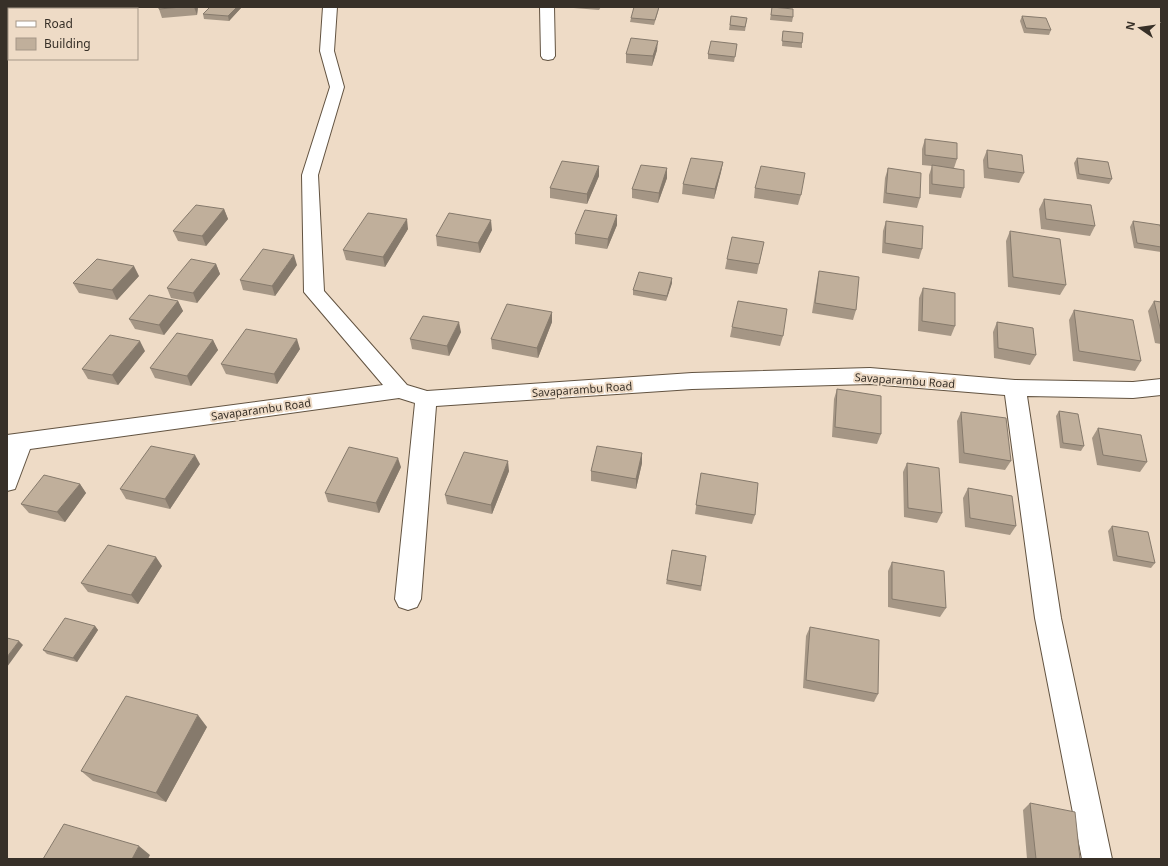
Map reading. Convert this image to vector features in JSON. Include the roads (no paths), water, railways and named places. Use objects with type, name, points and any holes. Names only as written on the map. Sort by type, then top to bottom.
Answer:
[{"type":"street","points":[[330,7],[327,51],[337,87],[310,175],[314,292],[400,390]]},
{"type":"street","points":[[547,7],[548,56]]},
{"type":"street","name":"Savaparambu Road","points":[[15,443],[400,390],[426,399],[692,381],[870,376],[1015,388],[1133,390],[1161,387]]},
{"type":"street","points":[[1015,388],[1048,618],[1097,859]]},
{"type":"street","points":[[408,599],[426,399]]},
{"type":"street","points":[[7,482],[15,443]]}]
